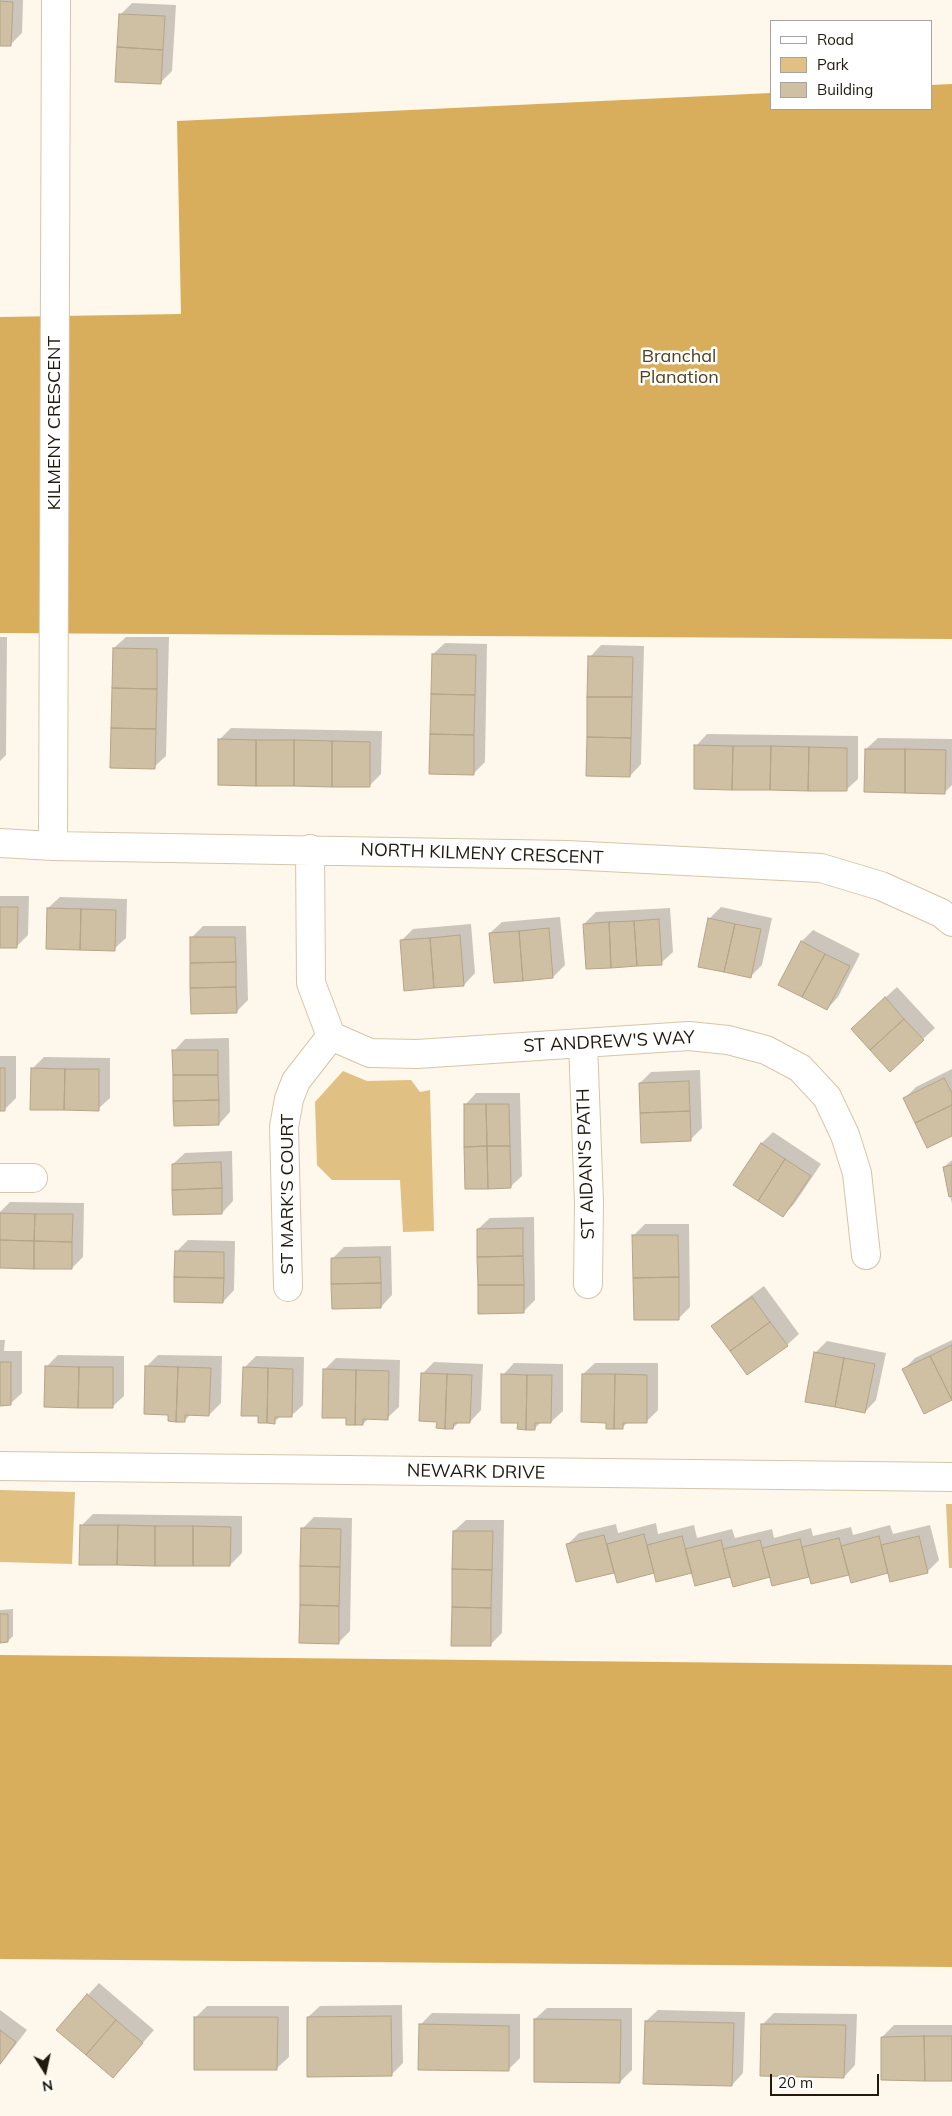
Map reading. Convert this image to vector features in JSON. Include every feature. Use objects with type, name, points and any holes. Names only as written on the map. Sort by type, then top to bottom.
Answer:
[{"type":"street","name":"KILMENY CRESCENT","points":[[53,846],[56,0]]},
{"type":"street","name":"NORTH KILMENY CRESCENT","points":[[0,843],[53,846],[568,855],[821,868],[881,886],[941,913],[952,922]]},
{"type":"street","points":[[310,849],[311,983],[331,1036]]},
{"type":"street","name":"ST ANDREW'S WAY","points":[[331,1036],[370,1053],[417,1054],[699,1037],[728,1040],[766,1050],[800,1068],[827,1097],[845,1135],[857,1173],[866,1254]]},
{"type":"street","name":"ST MARK'S COURT","points":[[288,1287],[284,1127],[289,1099],[296,1081],[331,1036]]},
{"type":"street","name":"ST AIDAN'S PATH","points":[[583,1043],[589,1203],[588,1284]]},
{"type":"street","points":[[0,1178],[33,1178]]},
{"type":"street","name":"NEWARK DRIVE","points":[[0,1466],[952,1477]]},
{"type":"green space","name":"Branchal Planation","points":[[952,84],[952,639],[0,633],[0,317],[181,314],[177,121],[770,93],[770,110],[932,110],[932,85]]},
{"type":"green space","points":[[343,1071],[367,1081],[411,1080],[420,1092],[430,1090],[434,1231],[403,1232],[400,1180],[332,1180],[317,1165],[315,1102]]},
{"type":"green space","points":[[0,1490],[75,1492],[72,1564],[0,1562]]},
{"type":"green space","points":[[946,1504],[952,1504],[952,1568],[949,1568]]},
{"type":"green space","points":[[0,1655],[952,1665],[952,1967],[0,1959]]},
{"type":"building","points":[[0,1],[13,2],[11,46],[0,46]]},
{"type":"building","points":[[119,14],[165,16],[163,50],[117,47]]},
{"type":"building","points":[[117,47],[163,50],[161,84],[115,82]]},
{"type":"building","points":[[113,648],[157,649],[157,689],[112,688]]},
{"type":"building","points":[[432,654],[476,655],[475,695],[431,694]]},
{"type":"building","points":[[588,656],[633,657],[632,697],[587,697]]},
{"type":"building","points":[[112,688],[157,689],[156,729],[111,728]]},
{"type":"building","points":[[431,694],[475,695],[474,735],[430,734]]},
{"type":"building","points":[[587,697],[632,697],[631,738],[587,737]]},
{"type":"building","points":[[111,728],[156,729],[155,769],[110,768]]},
{"type":"building","points":[[430,734],[474,735],[474,775],[429,774]]},
{"type":"building","points":[[587,737],[631,738],[630,777],[586,776]]},
{"type":"building","points":[[218,739],[256,740],[256,786],[218,785]]},
{"type":"building","points":[[256,740],[294,740],[294,786],[256,786]]},
{"type":"building","points":[[294,740],[332,741],[332,787],[294,786]]},
{"type":"building","points":[[332,741],[370,742],[370,787],[332,787]]},
{"type":"building","points":[[694,745],[733,746],[732,790],[694,789]]},
{"type":"building","points":[[733,746],[771,746],[770,790],[732,790]]},
{"type":"building","points":[[771,746],[809,747],[808,791],[770,790]]},
{"type":"building","points":[[809,747],[847,748],[847,791],[808,791]]},
{"type":"building","points":[[865,749],[905,749],[905,793],[864,792]]},
{"type":"building","points":[[905,749],[946,750],[945,794],[905,793]]},
{"type":"building","points":[[0,907],[18,907],[17,948],[0,948]]},
{"type":"building","points":[[47,908],[81,909],[80,950],[46,949]]},
{"type":"building","points":[[81,909],[116,910],[115,951],[80,950]]},
{"type":"building","points":[[708,918],[735,924],[724,972],[698,967]]},
{"type":"building","points":[[659,919],[662,965],[637,966],[634,921]]},
{"type":"building","points":[[634,921],[637,966],[611,968],[609,922]]},
{"type":"building","points":[[609,922],[611,968],[586,969],[583,924]]},
{"type":"building","points":[[735,924],[761,929],[751,978],[724,972]]},
{"type":"building","points":[[549,928],[553,978],[523,981],[519,931]]},
{"type":"building","points":[[519,931],[523,981],[494,983],[489,933]]},
{"type":"building","points":[[460,935],[464,986],[434,988],[430,938]]},
{"type":"building","points":[[190,937],[235,937],[236,962],[190,963]]},
{"type":"building","points":[[430,938],[434,988],[404,991],[400,940]]},
{"type":"building","points":[[801,941],[825,954],[802,997],[778,985]]},
{"type":"building","points":[[825,954],[850,966],[827,1010],[802,997]]},
{"type":"building","points":[[236,962],[236,987],[190,988],[190,963]]},
{"type":"building","points":[[236,987],[237,1013],[191,1014],[190,988]]},
{"type":"building","points":[[885,997],[904,1019],[870,1050],[851,1029]]},
{"type":"building","points":[[904,1019],[924,1040],[890,1072],[870,1050]]},
{"type":"building","points":[[172,1050],[218,1050],[218,1075],[173,1075]]},
{"type":"building","points":[[0,1068],[5,1068],[5,1111],[0,1111]]},
{"type":"building","points":[[31,1068],[65,1069],[64,1110],[30,1110]]},
{"type":"building","points":[[65,1069],[99,1069],[99,1111],[64,1110]]},
{"type":"building","points":[[173,1075],[218,1075],[219,1100],[173,1101]]},
{"type":"building","points":[[944,1078],[952,1093],[952,1105],[915,1123],[903,1098]]},
{"type":"building","points":[[689,1081],[690,1111],[640,1113],[639,1083]]},
{"type":"building","points":[[219,1100],[219,1125],[174,1126],[173,1101]]},
{"type":"building","points":[[464,1104],[486,1104],[487,1146],[464,1147]]},
{"type":"building","points":[[486,1104],[509,1104],[510,1146],[487,1146]]},
{"type":"building","points":[[952,1105],[952,1136],[927,1148],[915,1123]]},
{"type":"building","points":[[690,1111],[691,1141],[641,1143],[640,1113]]},
{"type":"building","points":[[761,1143],[785,1159],[758,1201],[733,1185]]},
{"type":"building","points":[[487,1146],[488,1189],[465,1189],[464,1147]]},
{"type":"building","points":[[487,1146],[510,1146],[511,1188],[488,1189]]},
{"type":"building","points":[[785,1159],[811,1176],[783,1217],[758,1201]]},
{"type":"building","points":[[221,1162],[222,1188],[172,1190],[172,1164]]},
{"type":"building","points":[[952,1165],[952,1196],[949,1197],[943,1167]]},
{"type":"building","points":[[222,1188],[222,1214],[173,1215],[172,1190]]},
{"type":"building","points":[[0,1213],[35,1214],[34,1241],[0,1240]]},
{"type":"building","points":[[35,1214],[73,1214],[72,1242],[34,1241]]},
{"type":"building","points":[[523,1228],[523,1256],[477,1257],[477,1229]]},
{"type":"building","points":[[632,1235],[678,1235],[679,1277],[633,1278]]},
{"type":"building","points":[[0,1240],[34,1241],[34,1269],[0,1268]]},
{"type":"building","points":[[34,1241],[72,1242],[72,1269],[34,1269]]},
{"type":"building","points":[[175,1251],[224,1252],[224,1278],[174,1277]]},
{"type":"building","points":[[523,1256],[524,1285],[478,1285],[477,1257]]},
{"type":"building","points":[[380,1257],[381,1283],[331,1284],[331,1258]]},
{"type":"building","points":[[174,1277],[224,1278],[223,1303],[174,1302]]},
{"type":"building","points":[[679,1277],[679,1320],[634,1320],[633,1278]]},
{"type":"building","points":[[381,1283],[381,1308],[332,1309],[331,1284]]},
{"type":"building","points":[[478,1285],[524,1285],[524,1313],[478,1314]]},
{"type":"building","points":[[752,1297],[770,1322],[730,1351],[711,1326]]},
{"type":"building","points":[[770,1322],[788,1346],[747,1375],[730,1351]]},
{"type":"building","points":[[952,1345],[952,1400],[930,1356]]},
{"type":"building","points":[[814,1352],[844,1358],[835,1407],[805,1402]]},
{"type":"building","points":[[930,1356],[952,1400],[924,1414],[902,1369]]},
{"type":"building","points":[[844,1358],[875,1364],[865,1413],[835,1407]]},
{"type":"building","points":[[0,1362],[11,1362],[11,1405],[0,1406]]},
{"type":"building","points":[[45,1366],[79,1367],[78,1408],[44,1407]]},
{"type":"building","points":[[145,1366],[178,1367],[176,1422],[168,1421],[168,1415],[144,1414]]},
{"type":"building","points":[[79,1367],[113,1367],[113,1408],[78,1408]]},
{"type":"building","points":[[178,1367],[211,1368],[209,1416],[185,1415],[185,1422],[176,1422]]},
{"type":"building","points":[[243,1367],[268,1368],[267,1423],[258,1423],[258,1416],[241,1416]]},
{"type":"building","points":[[268,1368],[293,1369],[292,1417],[275,1417],[275,1424],[267,1423]]},
{"type":"building","points":[[323,1369],[356,1370],[355,1425],[346,1425],[346,1418],[322,1418]]},
{"type":"building","points":[[356,1370],[389,1371],[388,1420],[363,1419],[363,1425],[355,1425]]},
{"type":"building","points":[[421,1373],[447,1374],[445,1429],[436,1428],[437,1422],[419,1421]]},
{"type":"building","points":[[447,1374],[472,1375],[470,1423],[454,1423],[453,1429],[445,1429]]},
{"type":"building","points":[[501,1374],[527,1375],[526,1430],[517,1429],[518,1423],[501,1423]]},
{"type":"building","points":[[582,1374],[615,1374],[614,1429],[606,1429],[606,1423],[581,1422]]},
{"type":"building","points":[[615,1374],[647,1375],[647,1423],[623,1423],[623,1429],[614,1429]]},
{"type":"building","points":[[527,1375],[552,1375],[551,1423],[535,1423],[535,1430],[526,1430]]},
{"type":"building","points":[[80,1525],[118,1525],[117,1565],[79,1565]]},
{"type":"building","points":[[118,1525],[155,1526],[155,1566],[117,1565]]},
{"type":"building","points":[[155,1526],[193,1526],[193,1566],[155,1566]]},
{"type":"building","points":[[193,1526],[231,1527],[230,1566],[193,1566]]},
{"type":"building","points":[[301,1528],[341,1529],[340,1567],[300,1566]]},
{"type":"building","points":[[453,1531],[493,1531],[492,1570],[452,1569]]},
{"type":"building","points":[[644,1534],[654,1573],[617,1583],[607,1544]]},
{"type":"building","points":[[604,1535],[614,1573],[576,1582],[566,1544]]},
{"type":"building","points":[[682,1536],[692,1573],[656,1582],[647,1545]]},
{"type":"building","points":[[879,1536],[888,1573],[851,1583],[841,1546]]},
{"type":"building","points":[[919,1536],[928,1573],[890,1582],[881,1545]]},
{"type":"building","points":[[839,1538],[849,1575],[811,1584],[802,1547]]},
{"type":"building","points":[[800,1539],[809,1577],[772,1586],[762,1548]]},
{"type":"building","points":[[721,1540],[730,1577],[695,1586],[685,1549]]},
{"type":"building","points":[[760,1540],[770,1577],[733,1587],[723,1549]]},
{"type":"building","points":[[300,1566],[340,1567],[339,1606],[300,1605]]},
{"type":"building","points":[[452,1569],[492,1570],[491,1608],[452,1607]]},
{"type":"building","points":[[300,1605],[339,1606],[339,1644],[299,1643]]},
{"type":"building","points":[[452,1607],[491,1608],[491,1646],[451,1646]]},
{"type":"building","points":[[0,1614],[8,1614],[8,1642],[0,1643]]},
{"type":"building","points":[[87,1994],[116,2020],[86,2055],[56,2030]]},
{"type":"building","points":[[391,2016],[392,2076],[307,2077],[307,2017]]},
{"type":"building","points":[[194,2017],[278,2017],[277,2070],[194,2070]]},
{"type":"building","points":[[534,2019],[621,2020],[620,2083],[534,2082]]},
{"type":"building","points":[[116,2020],[143,2043],[113,2078],[86,2055]]},
{"type":"building","points":[[645,2021],[734,2023],[732,2086],[643,2084]]},
{"type":"building","points":[[419,2024],[509,2026],[509,2071],[418,2070]]},
{"type":"building","points":[[761,2024],[846,2025],[844,2078],[760,2076]]},
{"type":"building","points":[[0,2030],[16,2042],[0,2064]]},
{"type":"building","points":[[924,2036],[925,2081],[881,2080],[881,2037]]},
{"type":"building","points":[[924,2036],[952,2036],[952,2081],[925,2081]]}]
